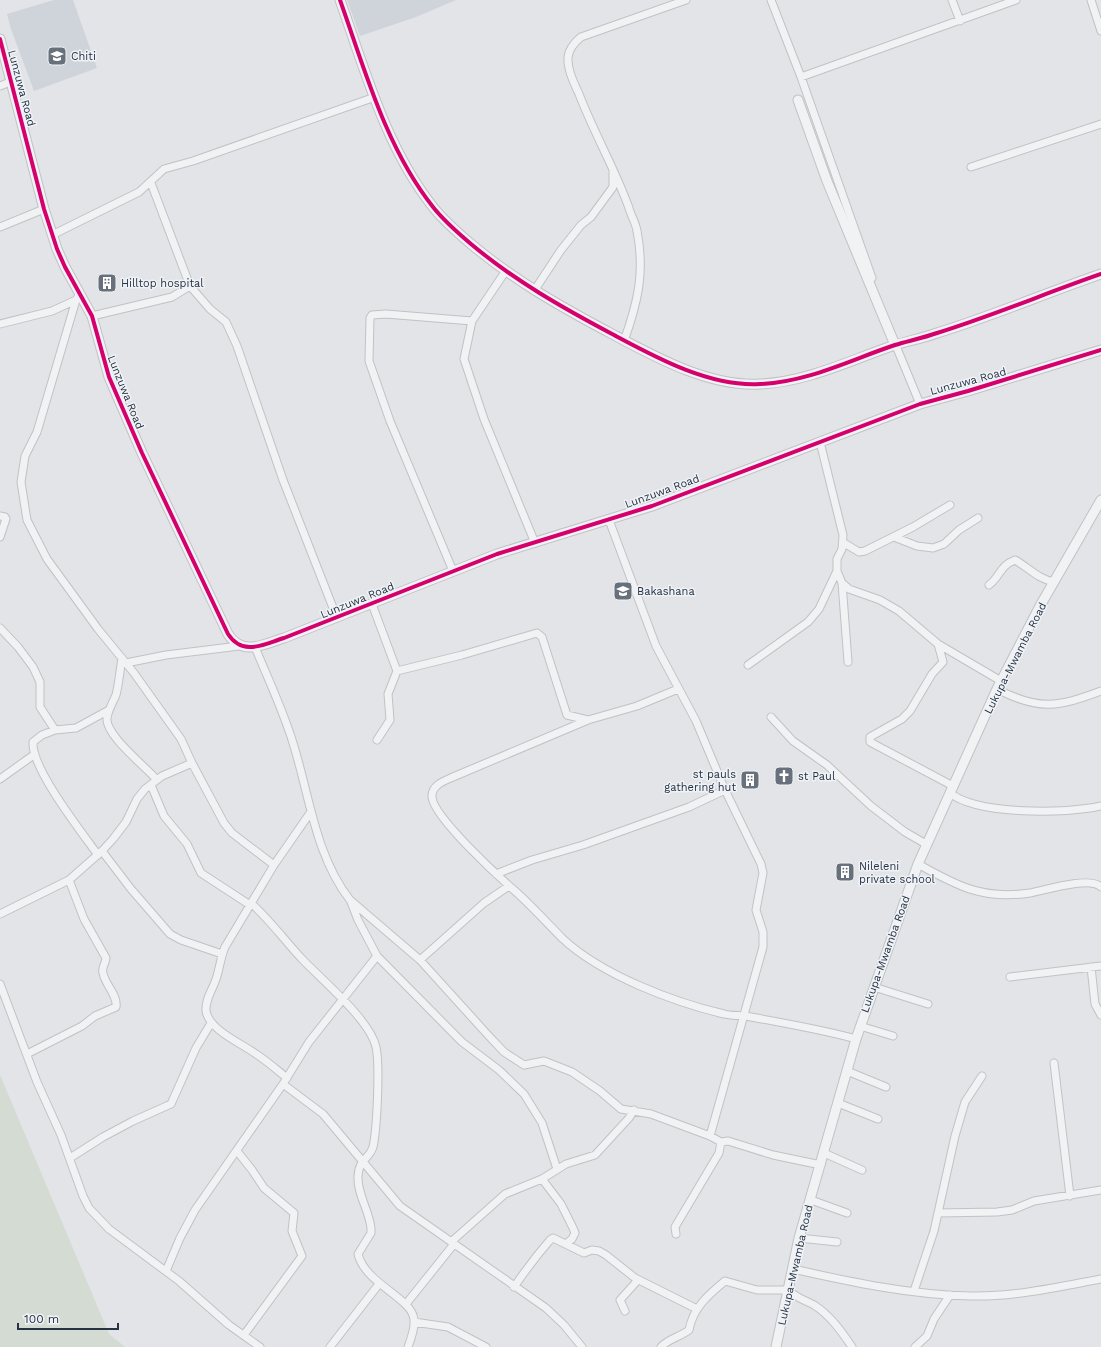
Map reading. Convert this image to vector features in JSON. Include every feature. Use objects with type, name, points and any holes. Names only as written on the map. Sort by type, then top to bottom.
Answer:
[{"type":"street","points":[[340,0],[375,97],[399,153],[412,178],[433,208],[451,227],[505,272],[534,291],[624,341],[679,366],[706,376],[725,381],[759,384],[794,380],[820,373],[895,345],[938,333],[1101,274]]},
{"type":"street","points":[[624,341],[635,309],[641,278],[642,261],[636,226],[614,170],[590,122],[570,72],[568,57],[570,49],[581,37],[686,0]]},
{"type":"street","points":[[771,0],[801,77],[895,345]]},
{"type":"street","points":[[952,0],[960,21]]},
{"type":"street","points":[[801,77],[1016,0]]},
{"type":"street","points":[[1091,0],[1101,31]]},
{"type":"street","name":"Lunzuwa Road","points":[[0,39],[44,209],[65,268],[78,296],[92,316],[109,377],[142,453],[228,634],[232,641],[239,646],[255,647],[337,618],[497,554],[652,506],[920,404],[1004,381],[1101,350]]},
{"type":"street","points":[[0,86],[10,82]]},
{"type":"street","points":[[54,234],[95,213],[130,198],[151,183],[164,169],[171,166],[193,161],[375,97]]},
{"type":"street","points":[[798,100],[827,181],[920,404]]},
{"type":"street","points":[[971,166],[1101,124]]},
{"type":"street","points":[[534,291],[561,250],[581,225],[591,217],[613,187],[614,170]]},
{"type":"street","points":[[151,183],[190,286],[210,309],[226,322],[237,346],[283,480],[337,618]]},
{"type":"street","points":[[0,227],[44,209]]},
{"type":"street","points":[[505,272],[472,321],[464,359],[467,372],[484,419],[535,543]]},
{"type":"street","points":[[92,316],[172,297],[190,286]]},
{"type":"street","points":[[0,324],[52,311],[78,296]]},
{"type":"street","points":[[78,296],[38,432],[25,456],[21,482],[22,494],[31,530],[47,559],[124,660],[181,739],[192,763],[224,822],[232,833],[274,865]]},
{"type":"street","points":[[453,571],[392,427],[369,361],[370,318],[372,315],[386,314],[472,321]]},
{"type":"street","points":[[820,442],[843,535],[844,543],[837,560],[837,571],[842,583],[848,662]]},
{"type":"street","name":"Lukupa-Mwamba Road","points":[[776,1347],[800,1238],[856,1039],[918,864],[999,685],[1040,606],[1098,512],[1101,500]]},
{"type":"street","points":[[844,543],[859,552],[865,551],[894,537],[950,505]]},
{"type":"street","points":[[0,516],[6,519],[0,537]]},
{"type":"street","points":[[894,537],[917,546],[933,548],[944,544],[959,530],[978,518]]},
{"type":"street","points":[[608,520],[656,646],[696,721],[725,790],[756,852],[763,873],[756,910],[763,932],[764,941],[745,1016],[710,1136]]},
{"type":"street","points":[[989,585],[993,582],[1000,569],[1007,563],[1015,560],[1028,567],[1040,578],[1054,582]]},
{"type":"street","points":[[748,666],[808,622],[819,609],[837,571]]},
{"type":"street","points":[[842,583],[849,589],[880,600],[899,610],[938,644],[1026,702],[1043,706],[1056,705],[1101,691]]},
{"type":"street","points":[[372,604],[397,671],[388,694],[390,720],[377,740]]},
{"type":"street","points":[[0,628],[18,647],[33,667],[40,682],[40,707],[55,730]]},
{"type":"street","points":[[397,671],[462,656],[537,633],[542,636],[567,715],[588,720]]},
{"type":"street","points":[[938,644],[942,664],[932,674],[910,711],[902,719],[870,737],[869,741],[951,789],[957,799],[969,803],[1028,810],[1072,811],[1101,806]]},
{"type":"street","points":[[124,660],[209,648],[239,646]]},
{"type":"street","points":[[255,647],[288,727],[301,769],[310,814],[335,878],[350,900],[358,920],[377,956],[462,1042],[499,1070],[524,1094],[542,1123],[557,1169]]},
{"type":"street","points":[[124,660],[116,694],[107,718],[108,726],[111,732],[154,782],[166,819],[187,844],[201,873],[250,904],[369,1030],[377,1048],[376,1131],[370,1154],[362,1161],[358,1174],[359,1189],[371,1228],[371,1233],[358,1254],[367,1271],[379,1284],[406,1304],[414,1316],[410,1346]]},
{"type":"street","points":[[678,689],[637,706],[588,720],[453,777],[435,787],[432,794],[432,800],[437,810],[496,874],[575,950],[608,970],[635,983],[690,1004],[725,1014],[745,1016],[833,1033],[856,1039]]},
{"type":"street","points":[[109,710],[76,728],[55,730],[35,739],[33,748],[35,754],[61,801],[100,853],[170,934],[181,940],[222,954]]},
{"type":"street","points":[[771,717],[793,741],[827,765],[871,806],[905,832],[926,844]]},
{"type":"street","points":[[0,779],[35,754]]},
{"type":"street","points":[[0,914],[69,880],[100,853],[126,822],[137,799],[154,782],[192,763]]},
{"type":"street","points":[[496,874],[532,860],[583,845],[689,807],[725,790]]},
{"type":"street","points":[[310,814],[274,865],[222,954],[217,977],[206,1003],[207,1015],[211,1023],[224,1034],[253,1052],[323,1114],[393,1200],[514,1287],[546,1308],[564,1325],[582,1347]]},
{"type":"street","points":[[918,864],[952,883],[980,893],[1029,893],[1086,883],[1098,884],[1101,887]]},
{"type":"street","points":[[27,1054],[82,1026],[95,1016],[116,1007],[116,1003],[103,974],[106,958],[84,919],[69,880]]},
{"type":"street","points":[[420,960],[484,903],[509,886]]},
{"type":"street","points":[[350,900],[420,960],[487,1034],[514,1060],[524,1066],[530,1066],[539,1061],[544,1061],[572,1072],[600,1091],[621,1109],[634,1110],[710,1136],[721,1142],[728,1141],[773,1155],[821,1165]]},
{"type":"street","points":[[166,1271],[180,1238],[195,1210],[285,1081],[309,1042],[377,956]]},
{"type":"street","points":[[1010,977],[1101,966]]},
{"type":"street","points":[[1091,967],[1095,1004],[1101,1015]]},
{"type":"street","points":[[0,984],[37,1082],[70,1158],[83,1196],[97,1217],[113,1232],[186,1286],[229,1325],[260,1347]]},
{"type":"street","points":[[874,987],[928,1004]]},
{"type":"street","points":[[70,1158],[103,1137],[133,1121],[171,1104],[196,1048],[211,1023]]},
{"type":"street","points":[[860,1026],[893,1036]]},
{"type":"street","points":[[1054,1063],[1070,1196]]},
{"type":"street","points":[[848,1071],[886,1086]]},
{"type":"street","points":[[914,1291],[934,1231],[955,1136],[965,1102],[982,1076]]},
{"type":"street","points":[[838,1103],[878,1119]]},
{"type":"street","points":[[406,1304],[452,1243],[505,1194],[542,1179],[557,1169],[587,1156],[595,1155],[629,1118],[634,1110]]},
{"type":"street","points":[[676,1234],[675,1227],[719,1153],[721,1142]]},
{"type":"street","points":[[237,1151],[264,1188],[294,1213],[292,1231],[302,1256],[244,1335]]},
{"type":"street","points":[[824,1153],[862,1170]]},
{"type":"street","points":[[542,1179],[561,1204],[575,1233],[567,1244]]},
{"type":"street","points":[[938,1213],[997,1212],[1012,1210],[1034,1201],[1101,1190]]},
{"type":"street","points":[[811,1200],[846,1213]]},
{"type":"street","points":[[514,1287],[553,1238],[584,1254],[592,1250],[599,1251],[638,1280],[697,1309]]},
{"type":"street","points":[[800,1238],[836,1242]]},
{"type":"street","points":[[793,1269],[914,1291],[972,1296],[1020,1293],[1101,1279]]},
{"type":"street","points":[[625,1311],[620,1300],[638,1280]]},
{"type":"street","points":[[661,1347],[666,1342],[680,1337],[689,1330],[701,1302],[725,1281],[757,1290],[788,1290],[794,1296],[814,1305],[829,1317],[852,1347]]},
{"type":"street","points":[[330,1347],[379,1284]]},
{"type":"street","points":[[916,1347],[927,1336],[934,1319],[950,1295]]},
{"type":"street","points":[[414,1322],[448,1327],[486,1347]]},
{"type":"shaded area","name":"Chiti","points":[[54,0],[73,0],[97,68],[34,91],[7,14]]},
{"type":"shaded area","points":[[347,0],[456,0],[416,17],[360,36]]},
{"type":"shaded area","points":[[0,1075],[109,1334],[125,1347],[0,1347]]},
{"type":"cycle path","points":[[340,0],[378,108],[402,160],[433,207],[451,227],[522,282],[576,315],[666,361],[703,376],[741,384],[760,384],[812,375],[895,345],[999,312],[1101,274]]},
{"type":"cycle path","points":[[0,39],[44,209],[57,249],[65,267],[92,316],[109,377],[142,453],[228,634],[234,641],[247,647],[254,647],[284,638],[497,554],[652,506],[920,404],[968,391],[1101,350]]},
{"type":"place","name":"Chiti","points":[[57,56]]},
{"type":"place","name":"Hilltop hospital","points":[[107,283]]},
{"type":"place","name":"Bakashana","points":[[623,591]]},
{"type":"place","name":"st Paul","points":[[784,776]]},
{"type":"place","name":"st pauls gathering hut","points":[[750,780]]},
{"type":"place","name":"Nileleni private school","points":[[845,872]]}]
